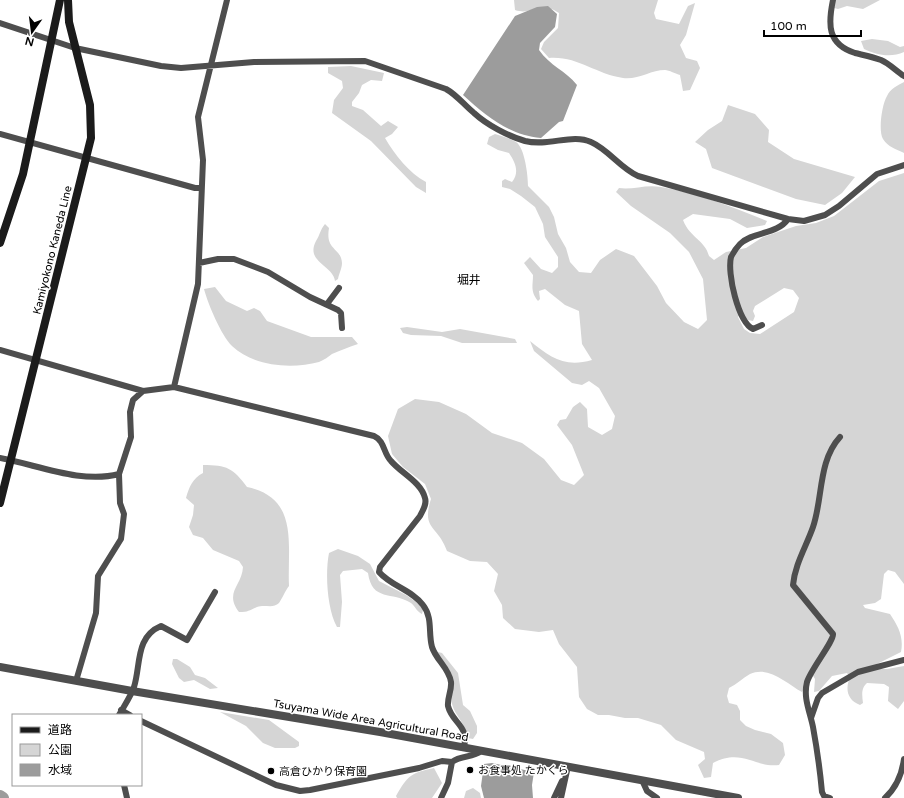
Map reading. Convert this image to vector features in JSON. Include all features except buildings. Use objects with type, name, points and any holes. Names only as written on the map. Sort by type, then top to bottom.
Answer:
[{"type":"main road","points":[[0,243],[23,174],[50,40],[60,0]]},
{"type":"main road","name":"Kamiyokono Kaneda Line","points":[[0,503],[91,138],[90,105],[69,22],[68,0]]},
{"type":"street","points":[[174,386],[195,300],[199,263],[202,147],[198,117],[227,0]]},
{"type":"street","points":[[833,0],[829,23],[835,39],[840,45],[853,52],[880,60],[904,76]]},
{"type":"street","points":[[0,23],[75,48],[162,66],[181,68],[211,67],[254,62],[365,61],[446,89],[458,97],[476,115],[491,125],[524,141],[547,144],[580,138],[601,147],[630,172],[638,176],[788,219],[804,221],[825,215],[839,206],[877,174],[904,165]]},
{"type":"street","points":[[0,134],[30,141],[195,188],[201,188]]},
{"type":"street","points":[[762,325],[753,329],[748,327],[743,320],[733,285],[731,259],[741,244],[751,237],[774,230],[785,224],[788,219]]},
{"type":"street","points":[[199,263],[218,259],[242,261],[275,275],[310,297],[327,304],[341,313],[342,328]]},
{"type":"street","points":[[327,304],[339,288]]},
{"type":"street","points":[[0,350],[143,391],[174,386],[374,436],[381,440],[389,459],[421,489],[426,498],[425,506],[420,516],[380,567],[379,572],[391,583],[422,603],[428,612],[432,647],[448,673],[451,686],[448,708],[464,733],[466,740],[464,747]]},
{"type":"street","points":[[76,681],[96,613],[98,576],[122,539],[124,520],[120,503],[119,474],[131,437],[131,406],[133,400],[143,391]]},
{"type":"street","points":[[830,798],[824,796],[822,792],[811,718],[806,698],[806,684],[815,665],[833,637],[833,634],[795,588],[794,580],[799,561],[814,526],[824,470],[833,446],[840,437]]},
{"type":"street","points":[[0,458],[73,475],[90,476],[119,474]]},
{"type":"street","points":[[120,713],[132,691],[141,647],[150,634],[161,626],[187,640],[215,592]]},
{"type":"street","points":[[811,718],[818,698],[822,693],[858,672],[904,660]]},
{"type":"street","name":"Tsuyama Wide Area Agricultural Road","points":[[0,667],[132,691],[464,747],[568,769],[642,780],[734,798]]},
{"type":"street","points":[[142,721],[276,785],[300,791],[419,768],[442,761],[452,762],[455,759],[477,755],[481,751]]},
{"type":"street","points":[[885,798],[893,790],[900,777],[904,759]]},
{"type":"street","points":[[441,798],[448,784],[452,762]]},
{"type":"street","points":[[554,798],[568,769]]},
{"type":"street","points":[[561,798],[568,769]]},
{"type":"street","points":[[642,780],[647,791],[657,798]]},
{"type":"street","points":[[124,786],[127,798]]},
{"type":"green space","points":[[514,0],[658,0],[654,13],[656,19],[679,24],[688,6],[695,3],[686,35],[680,45],[686,58],[697,61],[700,68],[690,90],[683,91],[680,75],[667,70],[660,70],[634,78],[623,78],[604,73],[578,62],[559,58],[549,58],[541,49],[544,42],[558,28],[559,13],[552,9],[546,8],[526,11],[515,10]]},
{"type":"green space","points":[[835,0],[880,0],[863,9],[847,6],[838,9],[834,8]]},
{"type":"green space","points":[[872,39],[888,41],[900,47],[904,46],[904,52],[894,55],[884,55],[873,53],[864,49],[861,41]]},
{"type":"green space","points":[[351,66],[384,73],[382,81],[371,80],[362,85],[359,93],[352,102],[352,106],[363,110],[381,126],[388,121],[398,127],[392,134],[385,138],[403,163],[414,174],[426,182],[426,193],[416,187],[371,141],[332,113],[334,100],[343,88],[342,81],[328,73],[328,67]]},
{"type":"green space","points":[[904,82],[904,153],[892,148],[883,139],[881,118],[888,94]]},
{"type":"green space","points":[[728,105],[755,114],[769,130],[768,142],[794,159],[855,177],[842,193],[825,205],[796,199],[712,168],[706,149],[695,142],[708,130],[722,121]]},
{"type":"green space","points":[[495,134],[511,139],[519,145],[524,156],[528,186],[549,207],[554,217],[558,234],[566,248],[570,262],[579,272],[591,273],[600,260],[616,249],[634,256],[657,286],[666,303],[684,322],[698,329],[707,320],[703,279],[689,252],[670,233],[631,206],[616,192],[619,188],[655,186],[688,193],[715,201],[767,221],[765,225],[747,228],[730,219],[693,214],[683,220],[689,231],[704,246],[709,256],[714,260],[726,252],[746,248],[763,237],[796,226],[816,223],[834,216],[879,181],[904,173],[904,584],[895,572],[888,570],[884,574],[881,599],[875,603],[863,605],[865,608],[890,614],[900,632],[902,641],[901,652],[877,664],[879,669],[904,666],[904,701],[898,709],[888,701],[889,687],[884,684],[867,683],[862,694],[863,703],[860,705],[856,703],[848,694],[848,681],[850,677],[847,673],[832,676],[819,691],[814,692],[815,679],[812,674],[802,692],[784,680],[771,674],[757,672],[750,674],[729,688],[727,696],[729,703],[737,705],[740,711],[740,720],[746,726],[771,734],[783,743],[785,755],[779,765],[763,764],[732,757],[723,759],[713,763],[711,777],[704,778],[698,765],[705,759],[704,752],[676,740],[661,725],[638,718],[598,715],[587,709],[579,697],[577,667],[559,644],[553,630],[539,632],[515,629],[503,618],[502,605],[494,591],[498,574],[487,562],[470,561],[447,551],[429,522],[428,509],[431,499],[425,484],[403,467],[392,454],[388,436],[398,409],[415,399],[439,402],[466,414],[492,433],[522,443],[544,459],[561,480],[574,485],[584,475],[572,445],[557,425],[560,420],[566,419],[573,407],[580,402],[587,409],[588,427],[602,435],[612,429],[615,416],[599,388],[589,381],[582,385],[572,383],[534,351],[530,341],[544,352],[558,360],[573,363],[592,360],[582,344],[579,311],[565,305],[545,289],[539,291],[540,299],[538,301],[534,294],[532,288],[533,275],[524,263],[530,257],[541,269],[552,273],[558,267],[558,257],[545,237],[543,224],[535,207],[510,189],[502,187],[502,181],[505,179],[512,182],[516,175],[516,167],[509,153],[498,150],[487,144],[489,137]],"holes":[[[784,288],[793,290],[799,298],[794,312],[760,334],[750,333],[744,329],[738,317],[740,313],[748,320],[753,321],[755,316],[753,311],[755,306]]]},
{"type":"green space","points":[[325,224],[329,228],[329,241],[339,254],[342,263],[338,279],[335,281],[330,271],[317,259],[314,254],[316,241]]},
{"type":"green space","points":[[215,287],[226,301],[247,311],[254,308],[260,311],[267,321],[311,337],[352,337],[358,344],[332,354],[319,362],[308,364],[285,366],[262,362],[251,358],[232,346],[219,327],[204,289]]},
{"type":"green space","points":[[407,327],[442,332],[460,329],[515,339],[517,343],[462,343],[441,336],[411,335],[403,333],[400,328]]},
{"type":"green space","points":[[203,465],[218,466],[229,469],[238,476],[247,487],[264,493],[276,501],[283,513],[289,540],[289,586],[277,605],[260,606],[247,611],[239,612],[233,599],[233,594],[242,574],[243,567],[239,561],[213,550],[203,538],[193,535],[189,527],[193,515],[194,505],[186,498],[192,483],[203,473]]},
{"type":"green space","points":[[338,549],[358,556],[370,564],[379,581],[406,595],[419,604],[423,610],[422,614],[411,603],[404,599],[378,592],[370,582],[368,573],[362,569],[343,571],[340,575],[342,602],[340,627],[337,627],[329,601],[327,570],[329,553]]},
{"type":"green space","points":[[438,652],[442,653],[458,673],[463,705],[470,711],[477,726],[477,733],[473,739],[468,738],[465,728],[453,708],[451,700],[451,673],[440,658]]},
{"type":"green space","points":[[173,659],[177,659],[190,667],[195,675],[205,678],[218,688],[210,689],[194,680],[184,682],[179,678],[172,664]]},
{"type":"green space","points":[[220,712],[269,720],[299,742],[299,746],[295,748],[275,748],[263,743],[246,726]]},
{"type":"green space","points":[[434,768],[442,783],[432,798],[397,798],[396,796],[407,779],[415,774]]},
{"type":"green space","points":[[473,788],[480,793],[481,798],[464,798],[466,791]]},
{"type":"water","points":[[548,6],[557,14],[555,27],[540,43],[539,50],[548,60],[568,75],[577,85],[563,121],[559,122],[541,138],[529,136],[508,129],[489,117],[463,95],[515,16],[537,7]]},
{"type":"water","points":[[492,763],[534,772],[532,785],[533,798],[484,798],[481,786],[484,764]]},
{"type":"place","name":"お食事処 たかくら","points":[[470,770]]},
{"type":"place","name":"高倉ひかり保育園","points":[[271,771]]},
{"type":"district","name":"堀井","points":[[469,280]]}]
